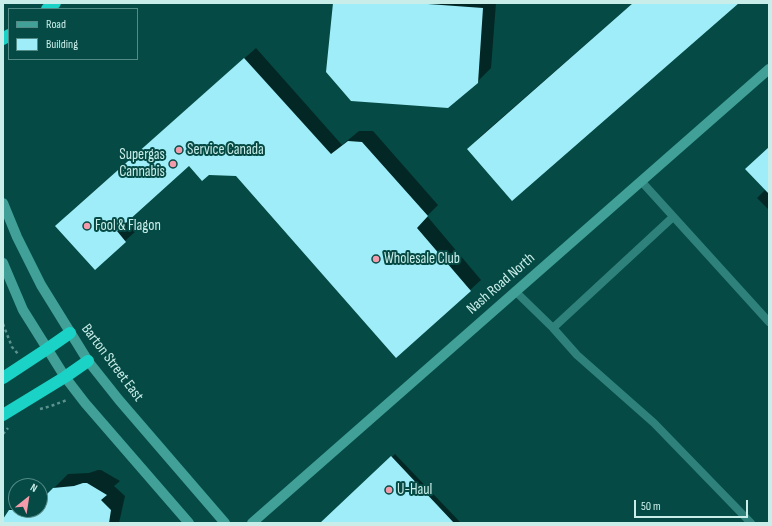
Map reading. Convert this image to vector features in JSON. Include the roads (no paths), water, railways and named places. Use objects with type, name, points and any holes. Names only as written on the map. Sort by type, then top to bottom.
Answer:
[{"type":"highway","points":[[3,378],[70,333]]},
{"type":"highway","points":[[3,415],[88,361]]},
{"type":"main road","name":"Nash Road North","points":[[252,523],[769,68]]},
{"type":"main road","name":"Barton Street East","points":[[3,203],[17,237],[41,285],[88,361],[118,400],[224,523]]},
{"type":"main road","points":[[3,263],[24,310],[65,377],[189,523]]},
{"type":"lane","points":[[641,181],[769,322]]},
{"type":"lane","points":[[553,328],[673,217]]},
{"type":"lane","points":[[515,292],[553,328],[577,355],[654,423],[751,523]]},
{"type":"place","name":"Service Canada","points":[[179,150]]},
{"type":"place","name":"Supergas Cannabis","points":[[173,164]]},
{"type":"place","name":"Fool & Flagon","points":[[87,226]]},
{"type":"place","name":"Wholesale Club","points":[[376,259]]},
{"type":"place","name":"U-Haul","points":[[389,490]]}]
